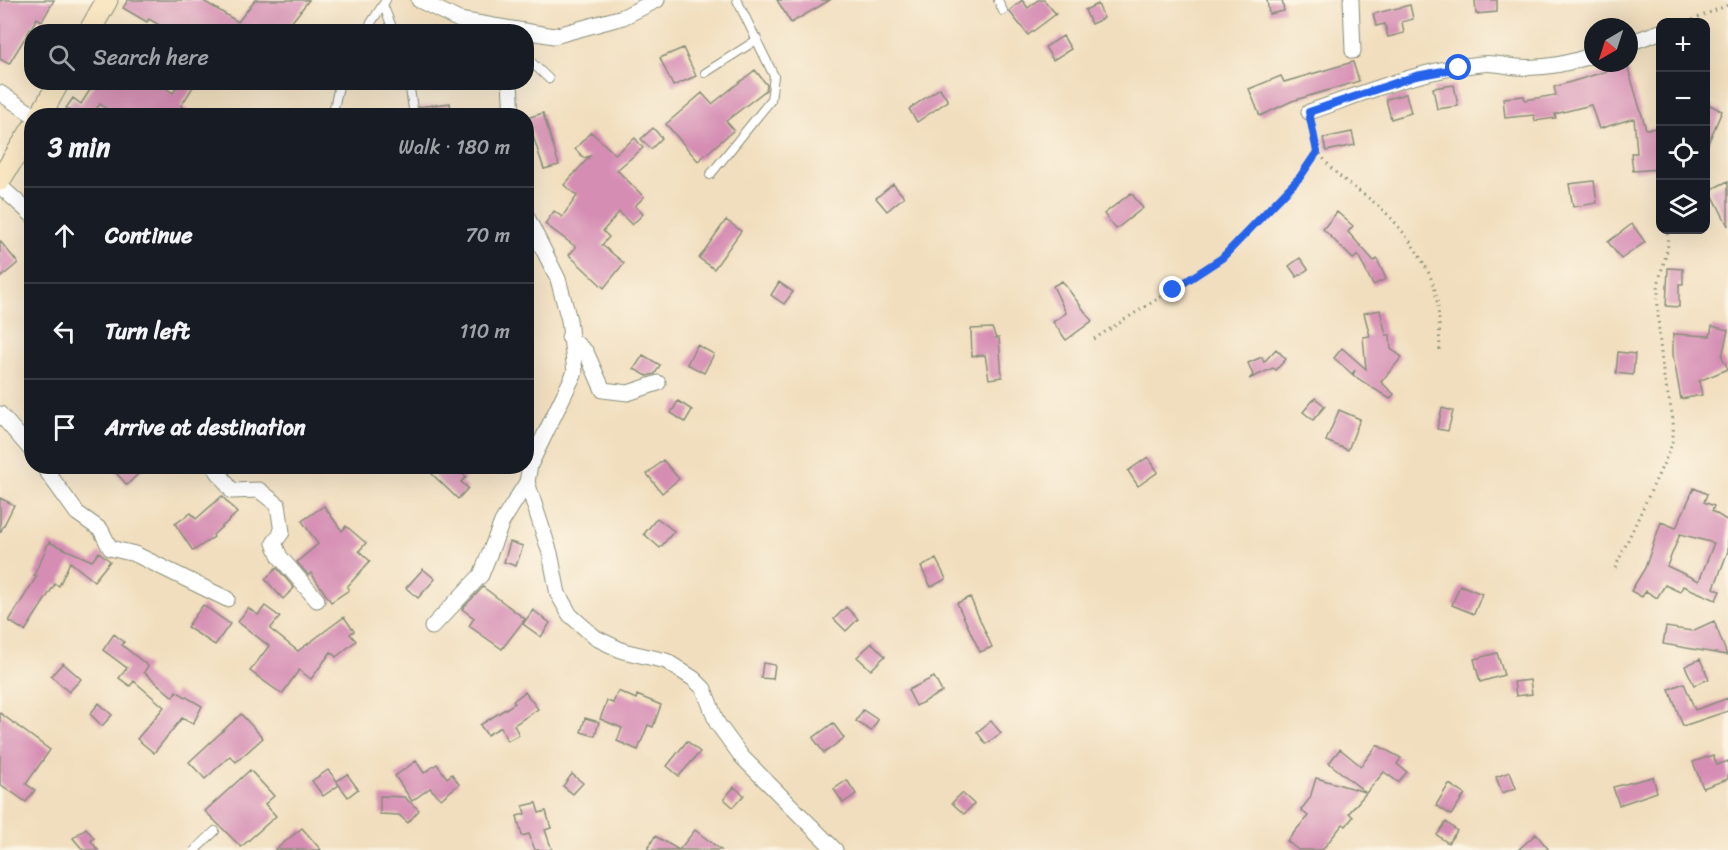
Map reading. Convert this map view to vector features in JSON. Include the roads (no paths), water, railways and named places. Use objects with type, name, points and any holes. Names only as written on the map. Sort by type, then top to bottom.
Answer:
[{"type":"main road","points":[[94,24],[107,0]]},
{"type":"main road","points":[[43,108],[54,90]]},
{"type":"main road","points":[[0,180],[24,142]]},
{"type":"street","points":[[419,0],[459,20],[479,24]]},
{"type":"street","points":[[534,33],[554,36],[623,17],[657,0]]},
{"type":"street","points":[[1351,0],[1353,51]]},
{"type":"street","points":[[1638,40],[1656,33]]},
{"type":"street","points":[[1309,112],[1416,76],[1481,63],[1540,67],[1567,64],[1584,58]]},
{"type":"street","points":[[510,90],[512,108]]},
{"type":"street","points":[[0,93],[25,108]]},
{"type":"street","points":[[0,186],[24,208]]},
{"type":"street","points":[[534,231],[558,279],[569,320],[569,337],[575,372],[534,457]]},
{"type":"street","points":[[569,337],[586,352],[603,390],[628,393],[658,383]]},
{"type":"street","points":[[0,414],[24,442]]},
{"type":"street","points":[[49,474],[77,513],[101,530],[110,548],[135,554],[227,598]]},
{"type":"street","points":[[220,474],[232,491],[259,490],[278,505],[282,532],[274,543],[280,557],[317,600]]},
{"type":"street","points":[[432,627],[481,575],[502,522],[526,482],[528,474]]},
{"type":"street","points":[[526,482],[550,553],[558,594],[570,615],[610,646],[666,661],[694,679],[704,689],[717,723],[742,757],[835,850]]},
{"type":"lane","points":[[710,175],[771,100],[774,76],[758,39],[737,0]]},
{"type":"lane","points":[[998,0],[1003,10]]},
{"type":"lane","points":[[371,24],[385,3]]},
{"type":"lane","points":[[385,3],[392,24]]},
{"type":"lane","points":[[705,73],[758,39]]},
{"type":"lane","points":[[534,65],[549,79]]},
{"type":"lane","points":[[334,108],[338,90]]},
{"type":"lane","points":[[410,90],[413,108]]},
{"type":"lane","points":[[195,850],[215,831]]}]
